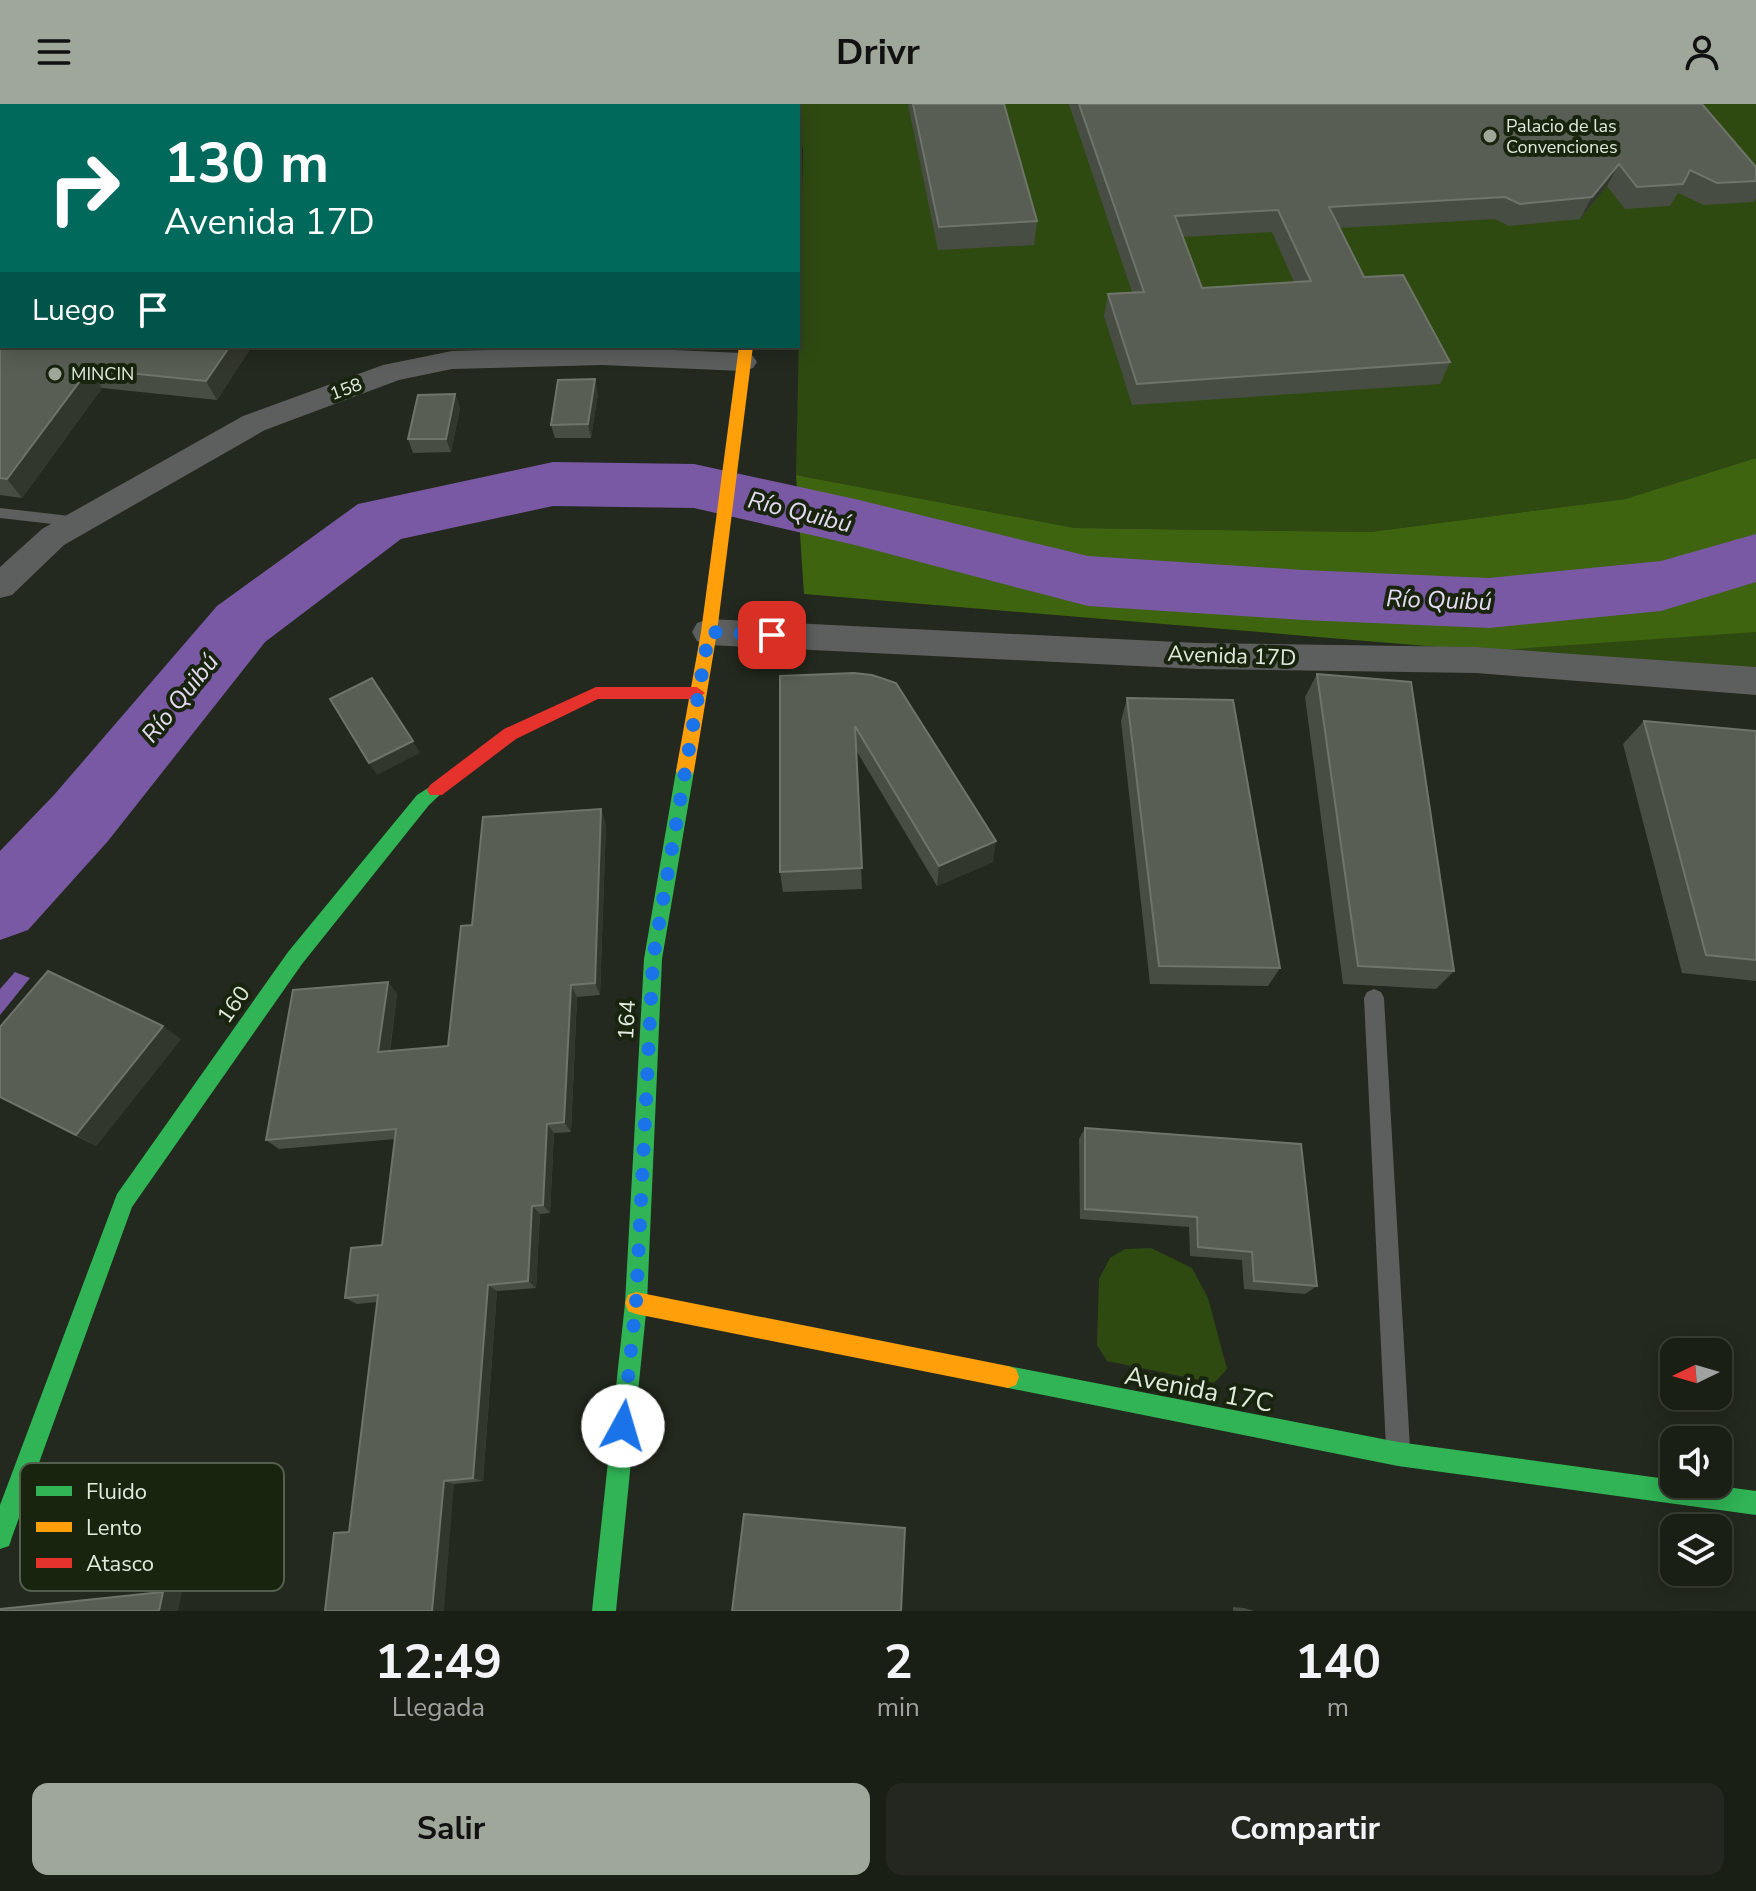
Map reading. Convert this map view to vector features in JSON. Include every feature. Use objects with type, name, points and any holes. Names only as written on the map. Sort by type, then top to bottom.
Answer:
[{"type":"street","points":[[542,348],[602,356]]},
{"type":"street","name":"158","points":[[0,586],[53,537],[254,423],[393,372],[452,360],[744,354]]},
{"type":"street","name":"164","points":[[604,1611],[636,1303],[653,959],[709,632],[744,354]]},
{"type":"street","name":"Avenida 17D","points":[[709,632],[1198,656],[1476,660],[1756,681]]},
{"type":"street","name":"160","points":[[27,1463],[124,1201],[295,958],[423,800],[510,734],[596,693],[697,693]]},
{"type":"street","name":"Avenida 17C","points":[[636,1303],[1398,1454],[1756,1503]]},
{"type":"street","name":"160","points":[[0,1537],[20,1483]]},
{"type":"lane","points":[[0,513],[79,522]]},
{"type":"lane","points":[[1374,998],[1398,1454]]},
{"type":"green space","name":"Palacio de las Convenciones","points":[[800,104],[1756,104],[1756,458],[1625,499],[1370,532],[1075,528],[796,475],[803,149]]},
{"type":"green space","points":[[1756,458],[1756,632],[1486,651],[804,594],[796,475],[1075,528],[1370,532],[1625,499]]},
{"type":"green space","points":[[1756,571],[1756,681],[1486,650]]},
{"type":"green space","points":[[1151,1248],[1192,1268],[1208,1298],[1227,1369],[1214,1383],[1107,1361],[1097,1345],[1099,1279],[1110,1258],[1125,1249]]},
{"type":"shaded area","points":[[15,972],[30,978],[0,1015],[0,989]]},
{"type":"building","points":[[913,104],[1004,104],[1037,221],[939,227]]},
{"type":"building","points":[[1079,104],[1702,104],[1756,167],[1756,181],[1717,183],[1690,170],[1683,184],[1637,187],[1619,164],[1592,197],[1520,204],[1505,197],[1329,207],[1364,277],[1403,275],[1450,362],[1137,384],[1108,294],[1144,292]],"holes":[[[1278,210],[1311,281],[1202,288],[1175,216]]]},
{"type":"building","points":[[0,348],[229,348],[206,381],[89,369],[7,479],[0,478]]},
{"type":"building","points":[[595,379],[588,424],[551,425],[558,380]]},
{"type":"building","points":[[455,394],[446,439],[408,439],[418,395]]},
{"type":"building","points":[[854,673],[896,683],[996,841],[939,866],[855,726],[862,868],[780,872],[780,676]]},
{"type":"building","points":[[1317,674],[1411,682],[1454,971],[1358,966]]},
{"type":"building","points":[[372,678],[413,741],[369,763],[330,699]]},
{"type":"building","points":[[1127,698],[1233,700],[1280,968],[1159,966]]},
{"type":"building","points":[[1644,721],[1756,731],[1756,960],[1706,955]]},
{"type":"building","points":[[601,809],[595,983],[571,985],[564,1122],[547,1124],[543,1205],[532,1206],[528,1281],[488,1285],[473,1478],[444,1481],[432,1611],[325,1611],[334,1533],[349,1532],[378,1295],[345,1298],[351,1248],[382,1245],[396,1129],[266,1140],[293,990],[388,982],[378,1052],[448,1046],[461,926],[472,925],[483,817]]},
{"type":"building","points":[[48,971],[163,1026],[76,1135],[0,1097],[0,1027]]},
{"type":"building","points":[[1085,1128],[1301,1144],[1317,1286],[1254,1281],[1252,1252],[1198,1247],[1197,1217],[1085,1209]]},
{"type":"building","points":[[744,1514],[905,1528],[901,1611],[732,1611]]},
{"type":"building","points":[[163,1592],[159,1611],[0,1611],[0,1609]]},
{"type":"waterway","name":"Río Quibú","points":[[0,905],[81,818],[241,624],[381,520],[553,484],[694,486],[855,522],[1088,581],[1303,595],[1489,603],[1661,586],[1756,558]]},
{"type":"traffic: fast","points":[[604,1611],[636,1303],[653,959],[685,771]]},
{"type":"traffic: fast","points":[[27,1463],[124,1201],[295,958],[423,800],[436,790]]},
{"type":"traffic: fast","points":[[1008,1377],[1398,1454],[1756,1503]]},
{"type":"traffic: fast","points":[[0,1537],[20,1483]]},
{"type":"traffic: slow","points":[[685,771],[709,632],[746,348]]},
{"type":"traffic: slow","points":[[636,1303],[1008,1377]]},
{"type":"traffic: jam","points":[[436,790],[510,734],[596,693],[697,693]]},
{"type":"place","name":"Palacio de las Convenciones","points":[[1490,136]]},
{"type":"place","name":"MINCIN","points":[[55,374]]},
{"type":"route","points":[[623,1426],[636,1303],[653,959],[697,693],[709,632],[772,635]]}]
